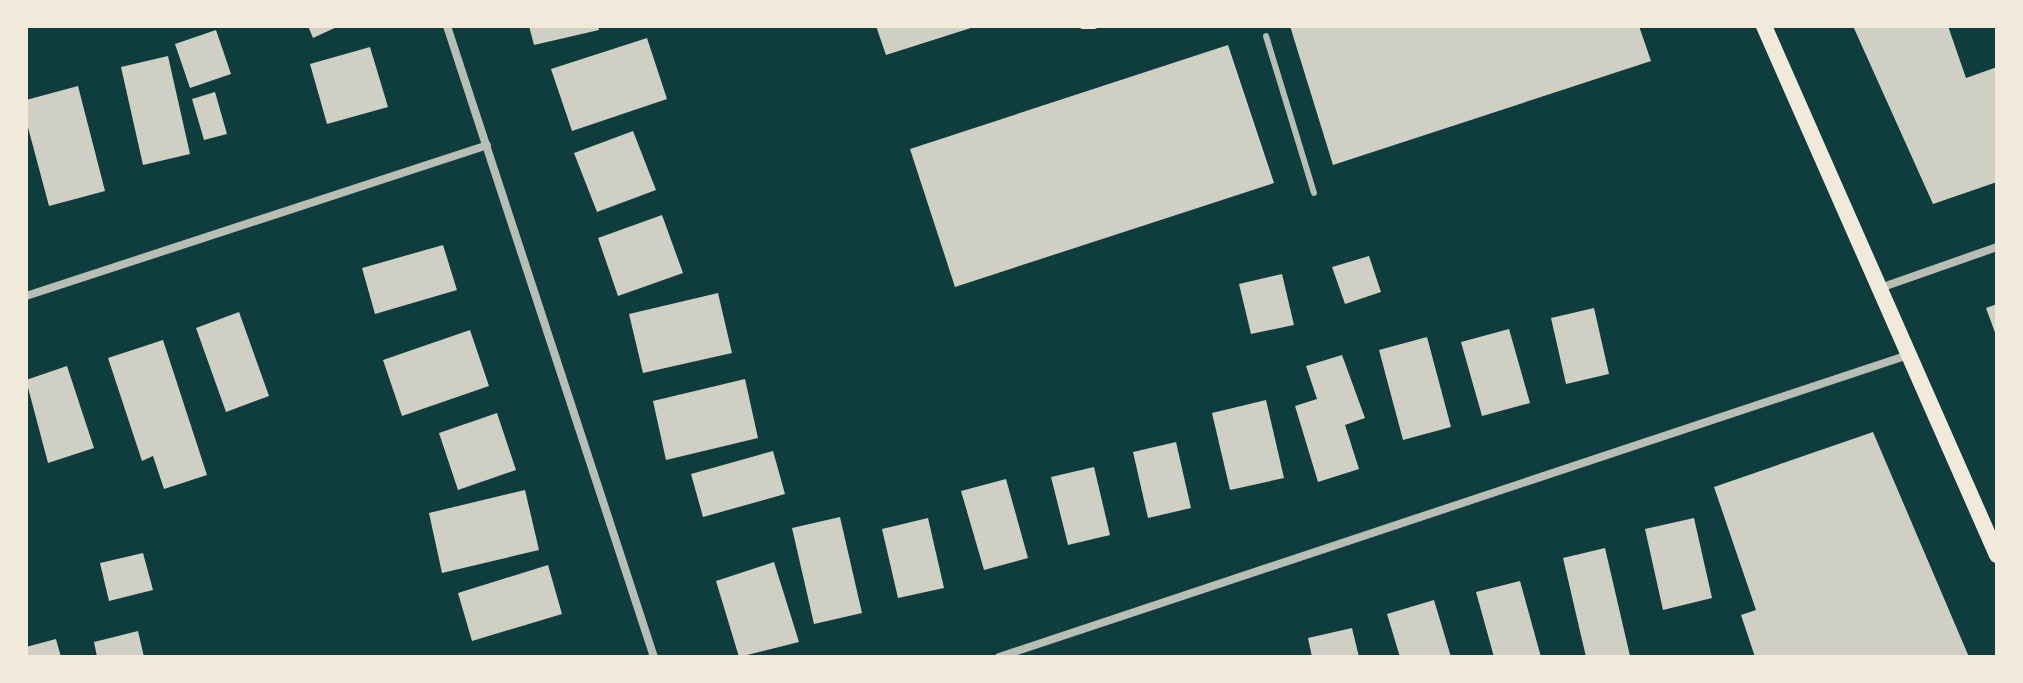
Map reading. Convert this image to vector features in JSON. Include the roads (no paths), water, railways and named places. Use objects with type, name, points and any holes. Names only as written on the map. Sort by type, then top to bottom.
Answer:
[{"type":"main road","points":[[1764,26],[1997,555]]},
{"type":"street","points":[[447,26],[654,657]]},
{"type":"street","points":[[26,296],[487,145]]},
{"type":"street","points":[[1880,288],[1997,247]]},
{"type":"street","points":[[999,657],[1909,354]]},
{"type":"lane","points":[[1266,36],[1314,193]]}]
